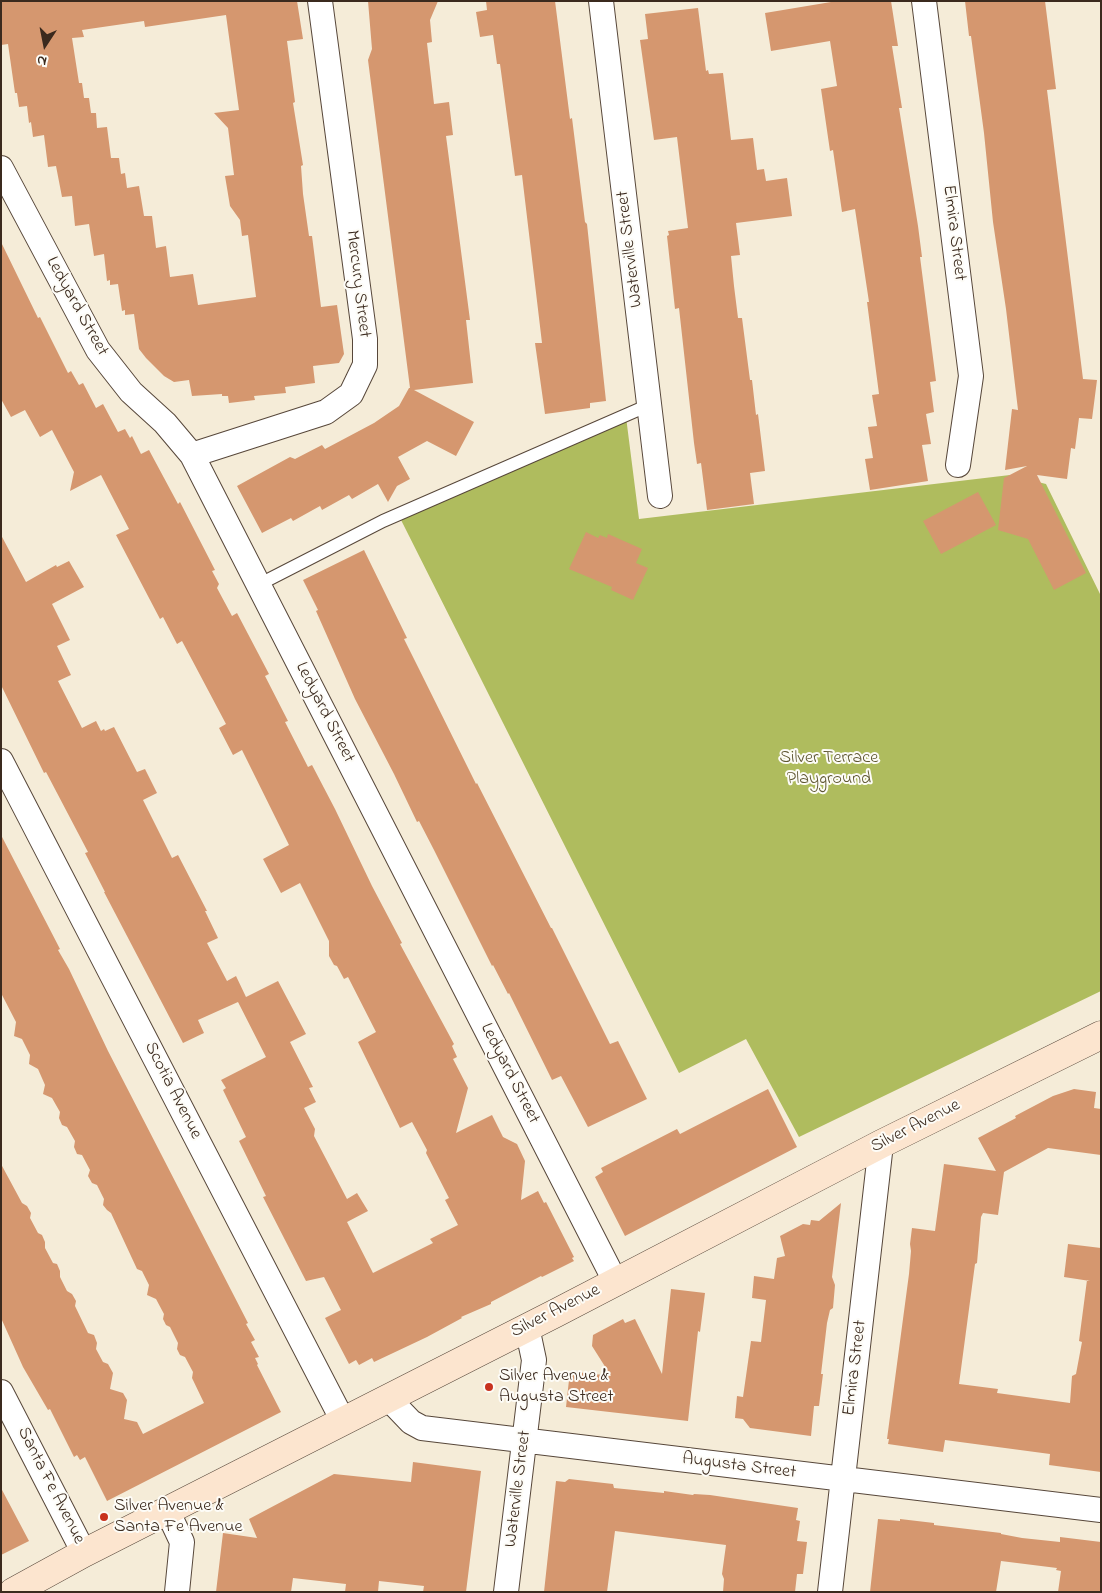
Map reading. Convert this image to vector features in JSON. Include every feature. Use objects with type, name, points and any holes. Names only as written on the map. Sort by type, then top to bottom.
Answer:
[{"type":"street","name":"Mercury Street","points":[[192,455],[326,412],[351,394],[366,365],[365,339],[320,1]]},
{"type":"street","name":"Waterville Street","points":[[601,1],[660,496]]},
{"type":"street","name":"Elmira Street","points":[[924,1],[971,376],[958,464]]},
{"type":"street","name":"Ledyard Street","points":[[1,168],[98,350],[131,392],[165,423],[192,455],[615,1281]]},
{"type":"street","name":"Scotia Avenue","points":[[1,761],[343,1422]]},
{"type":"street","name":"Silver Avenue","points":[[13,1592],[167,1510],[343,1422],[881,1144],[1101,1034]]},
{"type":"street","name":"Elmira Street","points":[[830,1592],[881,1144]]},
{"type":"street","name":"Waterville Street","points":[[506,1592],[534,1360],[527,1327]]},
{"type":"street","name":"Santa Fe Avenue","points":[[1,1392],[84,1553]]},
{"type":"street","name":"Augusta Street","points":[[388,1398],[411,1422],[422,1428],[1101,1510]]},
{"type":"street","points":[[167,1510],[182,1542],[177,1592]]},
{"type":"lane","points":[[258,585],[383,521],[649,405]]},
{"type":"green space","name":"Silver Terrace Playground","points":[[625,409],[639,519],[1010,475],[1046,484],[1101,596],[1101,991],[799,1137],[746,1039],[679,1073],[397,512]]},
{"type":"building","points":[[1,1],[297,1],[303,39],[287,41],[295,102],[293,103],[303,165],[301,166],[303,194],[309,236],[312,236],[321,307],[337,305],[344,354],[339,363],[313,366],[315,383],[285,387],[286,393],[254,396],[255,400],[229,403],[228,396],[222,396],[222,394],[192,396],[189,380],[174,382],[164,376],[139,349],[134,314],[125,315],[125,310],[122,311],[118,284],[110,285],[110,280],[107,281],[104,254],[94,256],[89,224],[75,226],[72,196],[62,197],[56,166],[48,167],[44,135],[33,137],[27,106],[19,107],[17,93],[15,93],[8,44],[1,45]],"holes":[[[226,15],[239,110],[214,113],[228,128],[234,175],[225,176],[230,206],[240,220],[242,236],[248,235],[256,297],[198,305],[193,274],[170,277],[166,246],[156,248],[152,216],[144,216],[139,186],[127,188],[125,173],[121,174],[119,158],[111,158],[107,127],[97,128],[96,113],[91,113],[89,98],[84,98],[82,83],[79,83],[72,38],[84,37],[82,30],[144,21],[145,27]]]},
{"type":"building","points":[[368,1],[438,1],[430,20],[432,42],[427,43],[434,104],[449,102],[453,135],[446,136],[470,320],[466,320],[473,383],[414,390],[474,422],[456,456],[427,441],[398,457],[410,479],[397,486],[388,502],[378,484],[352,499],[349,495],[322,510],[320,506],[293,521],[291,518],[262,533],[237,486],[290,457],[295,459],[322,445],[325,449],[374,423],[399,406],[410,388],[368,60],[372,49]]},
{"type":"building","points":[[486,1],[555,1],[570,119],[572,118],[585,222],[587,224],[606,401],[590,403],[590,408],[545,414],[535,343],[542,343],[522,175],[515,176],[500,64],[497,64],[493,35],[480,37],[476,12],[487,10]]},
{"type":"building","points":[[837,1],[891,1],[898,46],[892,46],[902,108],[899,108],[918,226],[922,257],[920,257],[936,381],[930,382],[934,412],[926,414],[931,444],[922,445],[928,481],[870,490],[865,459],[873,458],[868,427],[877,426],[872,395],[879,394],[867,302],[869,302],[855,209],[842,212],[833,150],[830,151],[821,89],[837,86],[830,41],[771,51],[765,13]]},
{"type":"building","points":[[965,1],[1045,1],[1056,89],[1047,90],[1083,379],[1097,380],[1092,419],[1079,418],[1075,449],[1071,448],[1067,479],[1037,475],[1086,573],[1054,590],[1028,539],[998,530],[1004,478],[1027,466],[1005,470],[1012,409],[1018,410],[993,222],[984,133]]},
{"type":"building","points":[[698,8],[706,71],[708,70],[709,74],[723,73],[731,140],[753,138],[757,170],[764,169],[766,181],[787,178],[792,216],[736,223],[740,255],[731,256],[734,286],[738,318],[742,318],[750,380],[752,380],[756,415],[758,414],[765,471],[750,473],[754,504],[707,510],[701,463],[697,464],[679,308],[675,309],[667,236],[669,235],[668,231],[688,228],[677,137],[654,140],[640,40],[648,39],[645,14]]},
{"type":"building","points":[[1,242],[38,318],[40,317],[68,373],[71,371],[79,385],[83,383],[96,408],[103,404],[118,432],[125,429],[130,438],[132,436],[141,454],[149,450],[178,504],[180,502],[215,570],[212,571],[219,584],[217,588],[232,616],[237,613],[269,674],[265,676],[288,721],[285,722],[308,767],[312,765],[402,943],[400,944],[454,1044],[452,1046],[457,1057],[453,1059],[468,1088],[456,1133],[492,1115],[503,1137],[517,1144],[525,1161],[521,1200],[538,1191],[544,1203],[546,1202],[574,1257],[572,1258],[574,1261],[541,1276],[491,1302],[491,1304],[461,1317],[427,1337],[374,1362],[372,1358],[359,1365],[356,1360],[349,1364],[325,1318],[341,1310],[324,1277],[306,1281],[263,1197],[266,1196],[239,1141],[246,1137],[223,1090],[226,1088],[221,1080],[266,1057],[238,1002],[198,1020],[204,1033],[183,1043],[104,892],[85,853],[88,852],[46,772],[44,773],[1,685],[1,535],[26,582],[56,565],[57,567],[69,561],[84,587],[52,604],[70,640],[57,646],[71,675],[58,681],[82,728],[96,721],[101,731],[114,727],[137,772],[145,769],[157,793],[143,800],[172,858],[178,855],[207,911],[205,911],[218,938],[207,943],[227,981],[236,976],[246,997],[278,981],[306,1034],[290,1042],[313,1087],[309,1088],[316,1102],[304,1108],[315,1129],[314,1136],[347,1199],[357,1193],[368,1211],[347,1222],[373,1273],[433,1243],[430,1239],[458,1225],[445,1200],[449,1198],[412,1122],[400,1128],[358,1042],[376,1032],[348,977],[344,979],[329,956],[329,941],[300,883],[281,893],[263,859],[289,845],[242,750],[233,755],[219,728],[226,724],[182,641],[177,644],[163,617],[160,619],[116,535],[129,529],[101,475],[70,491],[74,472],[52,430],[40,437],[25,410],[11,417],[1,399]]},
{"type":"building","points":[[978,492],[996,525],[941,554],[923,521]]},
{"type":"building","points":[[586,532],[598,538],[600,535],[607,538],[608,534],[642,549],[636,563],[648,568],[633,600],[611,590],[612,587],[569,569]]},
{"type":"building","points":[[364,550],[407,638],[404,639],[476,784],[552,928],[610,1044],[618,1041],[647,1099],[588,1127],[561,1076],[552,1080],[509,993],[492,966],[355,699],[316,611],[318,610],[303,580]]},
{"type":"building","points":[[1,835],[60,949],[58,950],[108,1051],[248,1323],[246,1324],[255,1340],[251,1342],[259,1357],[255,1358],[257,1365],[281,1412],[107,1501],[85,1457],[80,1460],[77,1455],[74,1457],[50,1409],[48,1410],[23,1367],[1,1318],[1,1164],[22,1203],[27,1206],[31,1213],[30,1218],[38,1233],[42,1235],[45,1248],[53,1263],[57,1264],[60,1277],[67,1291],[72,1294],[76,1301],[75,1306],[88,1333],[94,1335],[97,1343],[96,1349],[103,1362],[108,1364],[113,1373],[110,1389],[123,1393],[127,1400],[124,1419],[137,1422],[143,1434],[204,1403],[192,1378],[193,1372],[185,1357],[180,1355],[177,1349],[178,1343],[170,1327],[166,1325],[163,1319],[164,1314],[156,1299],[147,1295],[149,1285],[142,1271],[137,1269],[111,1213],[103,1205],[104,1199],[97,1185],[92,1183],[88,1176],[90,1170],[82,1155],[77,1154],[74,1147],[75,1141],[67,1127],[62,1125],[59,1118],[60,1112],[52,1098],[43,1094],[45,1085],[38,1069],[29,1064],[30,1055],[22,1039],[14,1036],[16,1022],[1,993]]},
{"type":"building","points":[[768,1089],[797,1147],[625,1236],[595,1177],[603,1172],[601,1168],[677,1129],[680,1134]]},
{"type":"building","points":[[1074,1089],[1096,1092],[1094,1108],[1101,1109],[1101,1155],[1048,1148],[1004,1172],[998,1215],[983,1213],[981,1217],[977,1263],[975,1264],[959,1384],[998,1389],[997,1393],[1070,1403],[1072,1376],[1076,1374],[1082,1342],[1079,1341],[1087,1281],[1064,1277],[1068,1244],[1101,1248],[1101,1472],[1049,1465],[1050,1454],[945,1440],[943,1452],[888,1444],[889,1439],[887,1439],[909,1274],[912,1228],[935,1231],[944,1164],[996,1171],[978,1138],[1053,1096]]},
{"type":"building","points":[[841,1203],[832,1277],[835,1285],[833,1308],[830,1310],[827,1323],[819,1406],[814,1406],[811,1436],[750,1428],[743,1419],[735,1418],[737,1396],[743,1397],[751,1341],[761,1342],[766,1300],[752,1298],[754,1276],[774,1279],[777,1258],[785,1256],[780,1236],[803,1224],[810,1225],[811,1220],[819,1221]]},
{"type":"building","points":[[671,1289],[705,1293],[700,1332],[698,1331],[688,1421],[566,1407],[570,1371],[611,1376],[592,1346],[593,1335],[623,1319],[625,1323],[635,1319],[662,1374]]},
{"type":"building","points":[[413,1462],[481,1471],[466,1592],[423,1592],[424,1586],[379,1581],[378,1592],[345,1592],[346,1584],[293,1578],[291,1592],[216,1592],[223,1533],[257,1538],[249,1519],[334,1474],[411,1482]]},
{"type":"building","points":[[569,1479],[613,1484],[614,1488],[710,1495],[798,1508],[796,1520],[800,1521],[797,1541],[807,1542],[803,1574],[797,1574],[795,1592],[723,1592],[724,1579],[722,1574],[726,1545],[615,1531],[607,1592],[544,1592],[556,1481],[565,1482]]},
{"type":"building","points":[[1,1488],[29,1541],[1,1555]]},
{"type":"building","points":[[878,1519],[900,1521],[900,1519],[934,1523],[934,1525],[1060,1542],[1060,1537],[1101,1542],[1101,1592],[1058,1592],[1061,1571],[1056,1570],[1057,1568],[1001,1561],[996,1592],[870,1592]]},
{"type":"place","name":"Silver Avenue & Augusta Street","points":[[489,1387]]},
{"type":"place","name":"Silver Avenue & Santa Fe Avenue","points":[[104,1517]]}]
